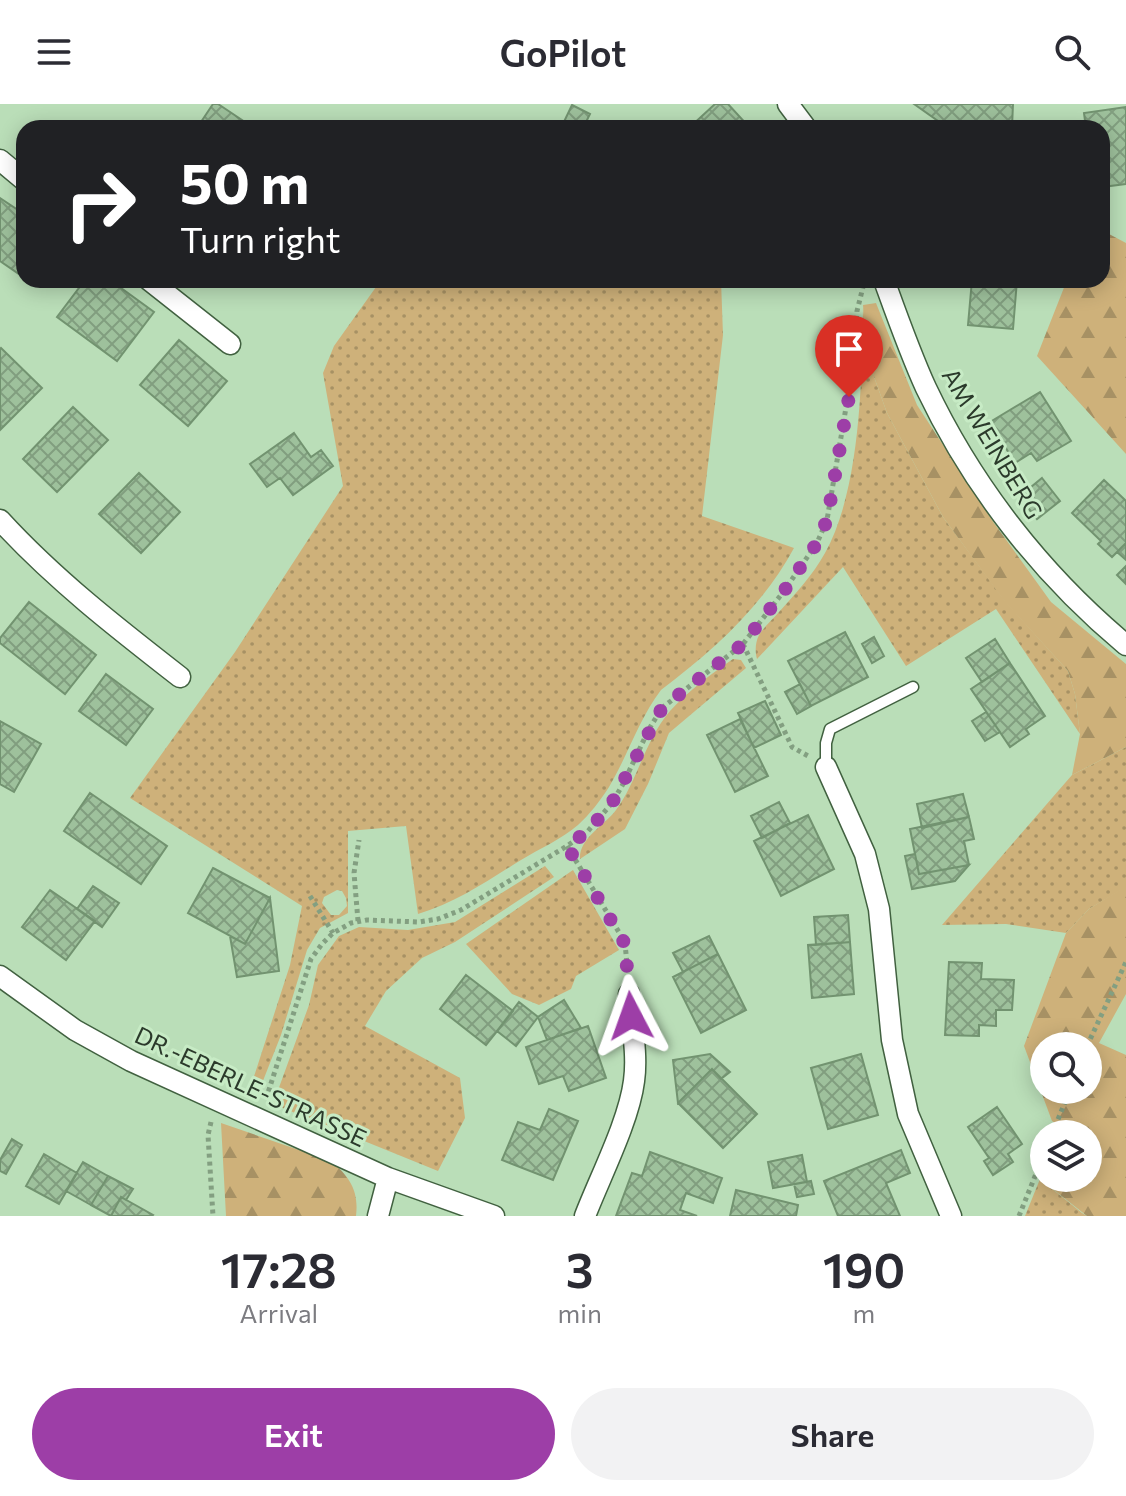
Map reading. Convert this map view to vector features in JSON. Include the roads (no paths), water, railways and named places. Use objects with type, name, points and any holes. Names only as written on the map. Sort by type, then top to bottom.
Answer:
[{"type":"street","points":[[0,160],[16,173]]},
{"type":"street","points":[[159,288],[230,344]]},
{"type":"street","name":"AM WEINBERG","points":[[878,288],[926,387],[979,480],[1018,536],[1065,590],[1126,645]]},
{"type":"street","points":[[0,520],[33,556],[100,615],[180,677]]},
{"type":"street","points":[[826,767],[865,854],[879,909],[892,1040],[908,1114],[951,1216]]},
{"type":"street","name":"DR.-EBERLE-STRASSE","points":[[0,976],[75,1030],[131,1061],[388,1178],[494,1216]]},
{"type":"street","points":[[585,1216],[629,1103],[634,1081],[629,994]]},
{"type":"street","points":[[378,1216],[388,1178]]},
{"type":"lane","points":[[826,767],[826,743],[830,729],[913,687]]}]
